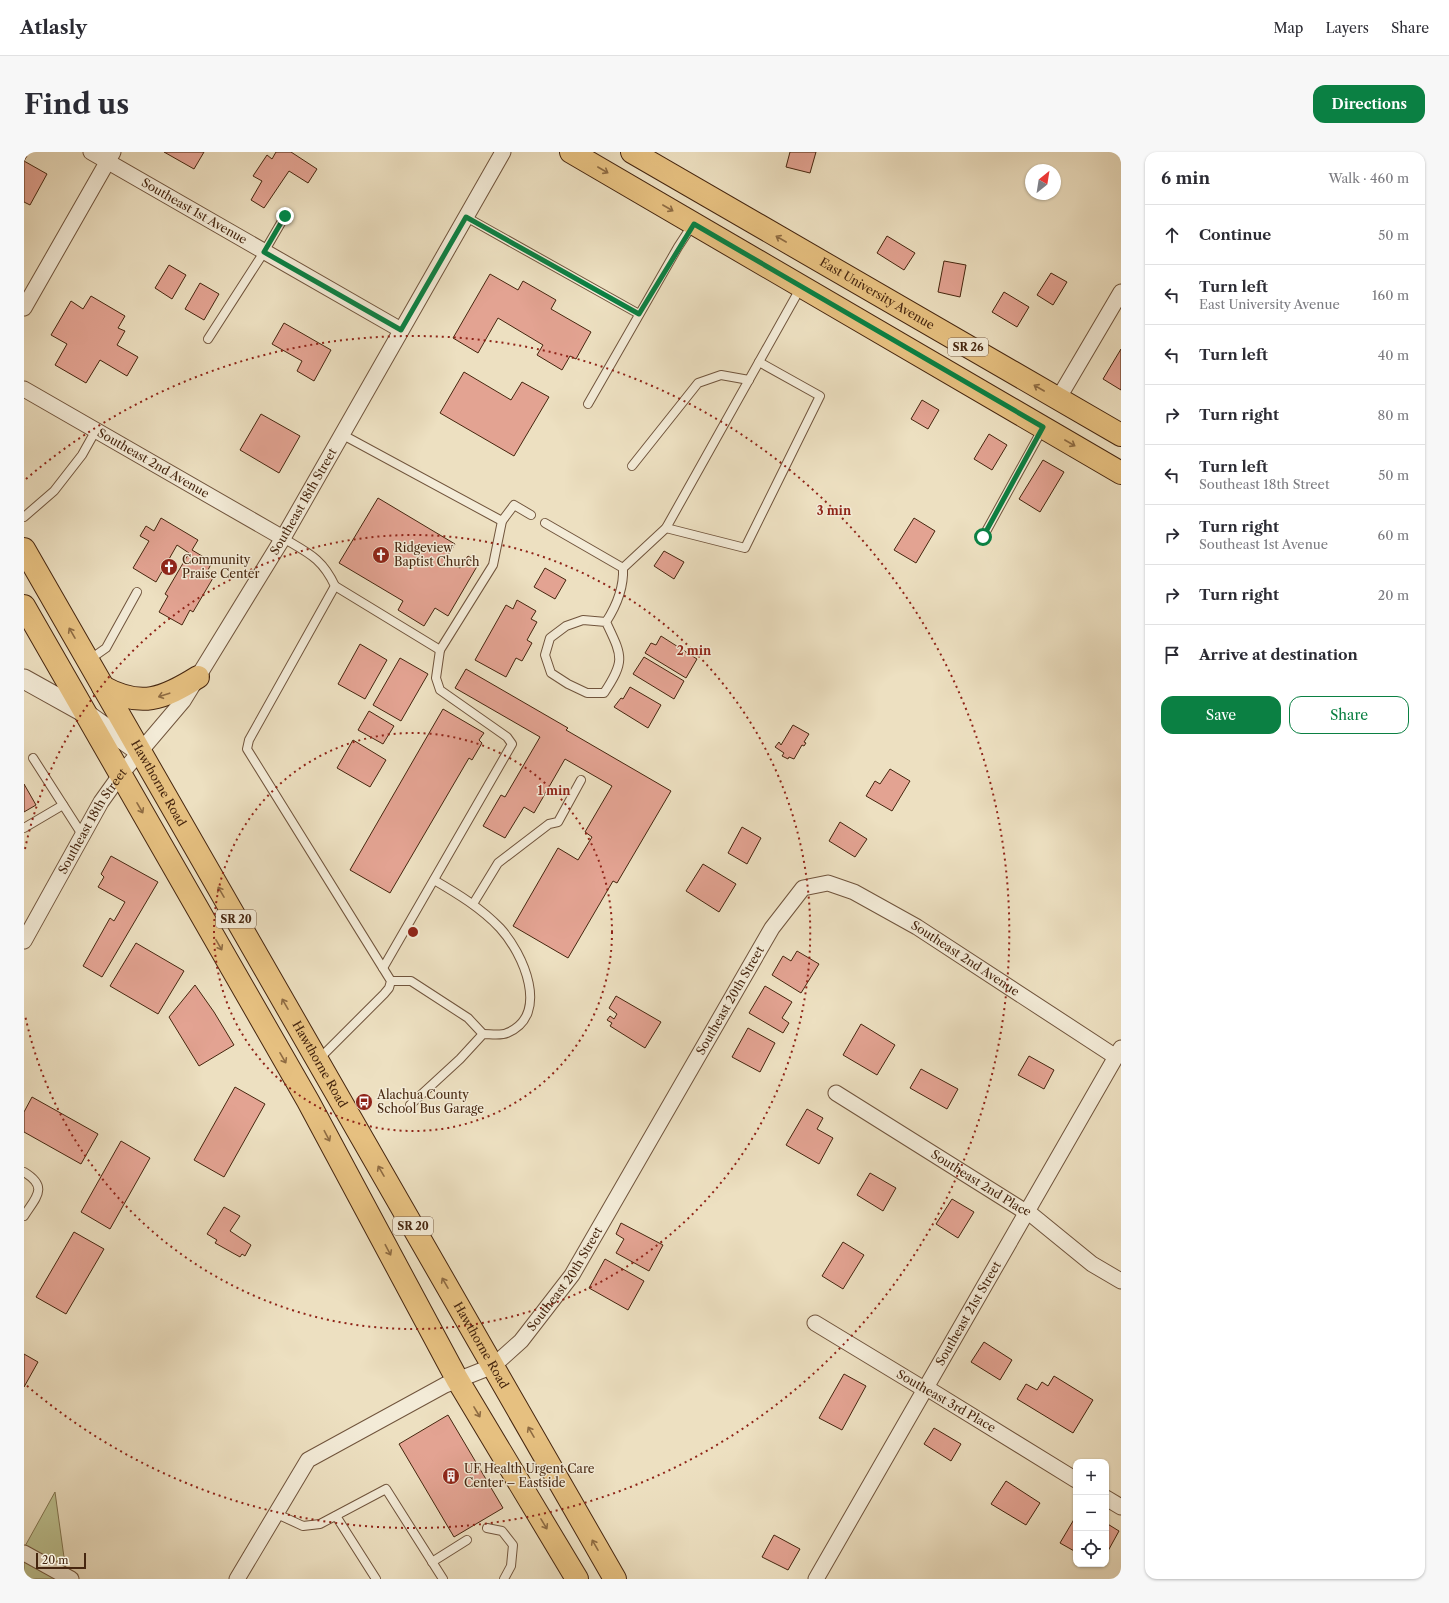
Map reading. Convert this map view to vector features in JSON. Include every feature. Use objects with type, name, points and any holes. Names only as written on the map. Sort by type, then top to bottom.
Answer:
[{"type":"main road","name":"SR 26","points":[[571,152],[1121,472]]},
{"type":"main road","name":"East University Avenue","points":[[632,152],[1121,435]]},
{"type":"main road","points":[[802,286],[815,258]]},
{"type":"main road","points":[[1043,427],[1058,398]]},
{"type":"main road","name":"Hawthorne Road","points":[[24,549],[615,1579]]},
{"type":"main road","name":"SR 20","points":[[24,606],[308,1101],[457,1379],[577,1579]]},
{"type":"main road","points":[[103,687],[130,699],[146,699],[166,694],[198,677]]},
{"type":"street","name":"Southeast 1st Avenue","points":[[91,152],[110,157],[264,252],[401,330]]},
{"type":"street","name":"Southeast 18th Street","points":[[24,941],[101,802],[121,774],[183,701],[283,538],[503,152]]},
{"type":"street","points":[[24,308],[110,157]]},
{"type":"street","points":[[1058,398],[1121,292]]},
{"type":"street","name":"Southeast 2nd Avenue","points":[[24,389],[283,538]]},
{"type":"street","points":[[24,679],[85,713],[140,752]]},
{"type":"street","name":"Southeast 2nd Avenue","points":[[805,888],[828,883],[854,892],[917,927],[1118,1053]]},
{"type":"street","name":"Southeast 20th Street","points":[[237,1579],[308,1460],[457,1379],[493,1366],[520,1341],[572,1276],[772,928],[805,888]]},
{"type":"street","name":"Southeast 21st Street","points":[[816,1579],[1118,1053]]},
{"type":"street","name":"Southeast 2nd Place","points":[[836,1093],[1022,1209],[1027,1210],[1092,1264],[1121,1281]]},
{"type":"street","name":"Southeast 3rd Place","points":[[815,1323],[924,1389],[930,1390],[1073,1478]]},
{"type":"street","points":[[1109,1500],[1121,1507]]},
{"type":"street","points":[[24,1553],[70,1579]]},
{"type":"lane","points":[[208,339],[264,252],[285,216]]},
{"type":"lane","points":[[466,217],[639,314]]},
{"type":"lane","points":[[588,404],[639,314],[694,224]]},
{"type":"lane","points":[[622,568],[666,528],[802,286]]},
{"type":"lane","points":[[666,528],[746,548],[820,396],[759,362]]},
{"type":"lane","points":[[632,466],[698,383],[721,375],[749,380]]},
{"type":"lane","points":[[983,537],[1043,427]]},
{"type":"lane","points":[[24,517],[54,491],[82,455],[96,430]]},
{"type":"lane","points":[[343,435],[502,521]]},
{"type":"lane","points":[[383,968],[512,744],[506,737],[440,690],[436,678],[440,650],[493,565],[502,521],[514,505],[531,515]]},
{"type":"lane","points":[[545,523],[622,568]]},
{"type":"lane","points":[[283,538],[316,558],[328,570],[335,586],[440,650]]},
{"type":"lane","points":[[606,622],[616,607],[623,578],[622,568]]},
{"type":"lane","points":[[318,1061],[384,994],[389,988],[391,981],[247,750],[249,740],[335,586]]},
{"type":"lane","points":[[88,661],[106,648],[136,592]]},
{"type":"lane","points":[[583,620],[606,622],[620,650],[620,664],[604,693],[587,693],[568,684],[551,673],[545,655],[550,638],[566,626],[583,620]]},
{"type":"lane","points":[[33,758],[83,836]]},
{"type":"lane","points":[[473,904],[498,863],[549,824],[558,822],[581,780]]},
{"type":"lane","points":[[24,828],[63,805]]},
{"type":"lane","points":[[391,981],[411,982],[416,984],[468,1018],[483,1034],[507,1034],[522,1023],[530,1009],[530,992],[525,970],[502,930],[473,904],[434,880]]},
{"type":"lane","points":[[410,1105],[460,1059],[483,1034]]},
{"type":"lane","points":[[24,1172],[37,1181],[39,1186],[37,1195],[24,1216]]},
{"type":"lane","points":[[277,1514],[303,1526],[320,1524],[386,1490],[443,1579]]},
{"type":"lane","points":[[336,1516],[376,1579]]},
{"type":"lane","points":[[486,1528],[502,1531],[513,1546],[511,1566],[504,1579]]},
{"type":"lane","points":[[432,1562],[467,1540]]},
{"type":"green space","points":[[55,1492],[67,1579],[24,1579],[24,1548]]},
{"type":"building","points":[[164,152],[204,152],[194,169]]},
{"type":"building","points":[[276,152],[291,152],[317,169],[308,183],[289,171],[264,208],[251,200],[262,181],[253,176],[267,155],[272,159]]},
{"type":"building","points":[[790,152],[816,152],[810,173],[786,167]]},
{"type":"building","points":[[24,154],[27,156],[24,161]]},
{"type":"building","points":[[24,161],[47,174],[30,205],[24,202]]},
{"type":"building","points":[[887,236],[915,253],[904,270],[877,253]]},
{"type":"building","points":[[944,261],[966,265],[960,297],[938,292]]},
{"type":"building","points":[[169,265],[186,275],[172,299],[155,288]]},
{"type":"building","points":[[1051,273],[1067,282],[1053,305],[1037,295]]},
{"type":"building","points":[[490,274],[518,290],[523,281],[556,300],[551,309],[591,332],[576,359],[570,356],[562,370],[537,355],[543,345],[498,318],[478,353],[453,338]]},
{"type":"building","points":[[200,283],[219,294],[204,320],[185,309]]},
{"type":"building","points":[[1004,292],[1029,307],[1017,327],[992,312]]},
{"type":"building","points":[[91,296],[125,316],[118,328],[125,331],[117,345],[138,357],[127,376],[100,360],[86,383],[55,365],[67,344],[51,335],[71,301],[83,309]]},
{"type":"building","points":[[284,323],[331,350],[314,381],[297,371],[302,361],[272,344]]},
{"type":"building","points":[[1121,349],[1121,390],[1103,379]]},
{"type":"building","points":[[464,372],[511,400],[522,382],[549,397],[514,456],[440,413]]},
{"type":"building","points":[[922,400],[939,410],[928,429],[911,419]]},
{"type":"building","points":[[261,414],[300,436],[279,473],[240,450]]},
{"type":"building","points":[[989,434],[1007,445],[992,470],[974,459]]},
{"type":"building","points":[[1043,460],[1064,472],[1040,512],[1019,499]]},
{"type":"building","points":[[378,498],[455,544],[445,560],[460,568],[468,556],[479,563],[448,616],[435,608],[424,626],[398,610],[403,601],[339,563]]},
{"type":"building","points":[[161,518],[198,540],[192,550],[212,562],[206,574],[213,578],[193,612],[190,610],[182,625],[159,612],[168,596],[165,594],[189,553],[177,545],[156,582],[133,568],[149,541],[140,536],[146,526],[154,531]]},
{"type":"building","points":[[914,518],[935,531],[916,563],[894,550]]},
{"type":"building","points":[[664,551],[684,562],[674,579],[654,566]]},
{"type":"building","points":[[545,568],[566,580],[555,599],[534,587]]},
{"type":"building","points":[[517,600],[536,611],[531,619],[537,622],[527,640],[532,643],[522,661],[516,658],[506,677],[475,660],[506,605],[513,609]]},
{"type":"building","points":[[661,636],[697,659],[686,678],[645,653],[651,643],[656,645]]},
{"type":"building","points":[[360,644],[387,660],[365,699],[338,684]]},
{"type":"building","points":[[644,657],[684,681],[674,699],[633,674]]},
{"type":"building","points":[[400,658],[428,674],[401,721],[373,705]]},
{"type":"building","points":[[466,669],[568,728],[566,730],[671,791],[617,883],[613,881],[568,958],[513,926],[558,848],[578,860],[592,837],[585,832],[612,786],[565,759],[534,813],[524,807],[505,838],[483,826],[501,795],[505,797],[540,737],[455,688]]},
{"type":"building","points":[[630,687],[661,705],[648,728],[614,707],[621,698],[623,699]]},
{"type":"building","points":[[443,709],[484,733],[479,740],[482,743],[472,760],[469,758],[390,893],[350,870]]},
{"type":"building","points":[[369,711],[394,726],[383,744],[358,730]]},
{"type":"building","points":[[793,725],[809,734],[804,742],[806,743],[804,746],[802,745],[794,759],[789,757],[788,759],[782,756],[784,753],[775,747],[779,742],[781,745]]},
{"type":"building","points":[[353,740],[386,760],[370,787],[337,768]]},
{"type":"building","points":[[890,769],[910,781],[892,811],[866,796],[875,781],[880,784]]},
{"type":"building","points":[[24,784],[36,805],[24,812]]},
{"type":"building","points":[[840,822],[867,839],[855,857],[829,841]]},
{"type":"building","points":[[742,827],[761,838],[747,864],[728,853]]},
{"type":"building","points":[[111,856],[158,882],[102,977],[83,966],[110,918],[114,921],[125,902],[98,887],[104,877],[101,874]]},
{"type":"building","points":[[703,864],[736,884],[719,912],[686,891]]},
{"type":"building","points":[[136,943],[184,971],[158,1014],[110,986]]},
{"type":"building","points":[[797,951],[819,964],[801,993],[772,975],[783,956],[791,961]]},
{"type":"building","points":[[195,985],[214,1012],[234,1045],[199,1066],[169,1017]]},
{"type":"building","points":[[765,986],[792,1002],[782,1018],[789,1023],[783,1033],[749,1013]]},
{"type":"building","points":[[616,996],[661,1022],[645,1048],[610,1026],[612,1023],[607,1020],[610,1016],[614,1019],[617,1014],[609,1008]]},
{"type":"building","points":[[861,1024],[895,1045],[877,1075],[843,1055]]},
{"type":"building","points":[[748,1028],[775,1043],[760,1072],[732,1057]]},
{"type":"building","points":[[1029,1056],[1054,1070],[1044,1089],[1018,1075]]},
{"type":"building","points":[[921,1069],[958,1089],[947,1109],[910,1088]]},
{"type":"building","points":[[235,1087],[265,1104],[224,1177],[194,1160]]},
{"type":"building","points":[[32,1097],[98,1134],[81,1164],[24,1132],[24,1112]]},
{"type":"building","points":[[807,1109],[823,1118],[817,1129],[833,1138],[819,1164],[786,1145]]},
{"type":"building","points":[[121,1141],[150,1158],[110,1229],[81,1212]]},
{"type":"building","points":[[870,1173],[896,1188],[883,1211],[857,1195]]},
{"type":"building","points":[[952,1199],[974,1212],[958,1238],[936,1224]]},
{"type":"building","points":[[224,1207],[240,1216],[230,1231],[251,1245],[245,1256],[242,1254],[240,1257],[215,1243],[217,1240],[207,1234]]},
{"type":"building","points":[[621,1223],[663,1245],[649,1271],[616,1253],[624,1239],[616,1234]]},
{"type":"building","points":[[74,1232],[104,1249],[66,1314],[36,1297]]},
{"type":"building","points":[[843,1242],[864,1255],[843,1289],[822,1276]]},
{"type":"building","points":[[605,1259],[644,1281],[628,1310],[589,1288]]},
{"type":"building","points":[[984,1342],[1012,1360],[1000,1380],[971,1362]]},
{"type":"building","points":[[24,1354],[38,1362],[24,1387]]},
{"type":"building","points":[[844,1374],[866,1386],[842,1430],[819,1418]]},
{"type":"building","points":[[1054,1376],[1093,1400],[1073,1433],[1017,1399],[1026,1384],[1037,1390],[1042,1382],[1048,1386]]},
{"type":"building","name":"UF Health Urgent Care Center – Eastside","points":[[448,1415],[503,1508],[454,1537],[399,1444]]},
{"type":"building","points":[[934,1428],[961,1444],[951,1461],[924,1444]]},
{"type":"building","points":[[1006,1481],[1040,1503],[1026,1525],[991,1504]]},
{"type":"building","points":[[1073,1521],[1073,1550],[1060,1543]]},
{"type":"building","points":[[1109,1525],[1119,1531],[1109,1549]]},
{"type":"building","points":[[774,1535],[800,1549],[788,1570],[762,1557]]},
{"type":"place","name":"Ridgeview Baptist Church","points":[[381,555]]},
{"type":"place","name":"Community Praise Center","points":[[169,567]]},
{"type":"place","name":"Alachua County School Bus Garage","points":[[364,1102]]},
{"type":"place","name":"UF Health Urgent Care Center – Eastside","points":[[451,1476]]},
{"type":"route","points":[[285,216],[264,252],[401,330],[466,217],[639,314],[678,247],[694,224],[1043,427],[983,537]]}]
